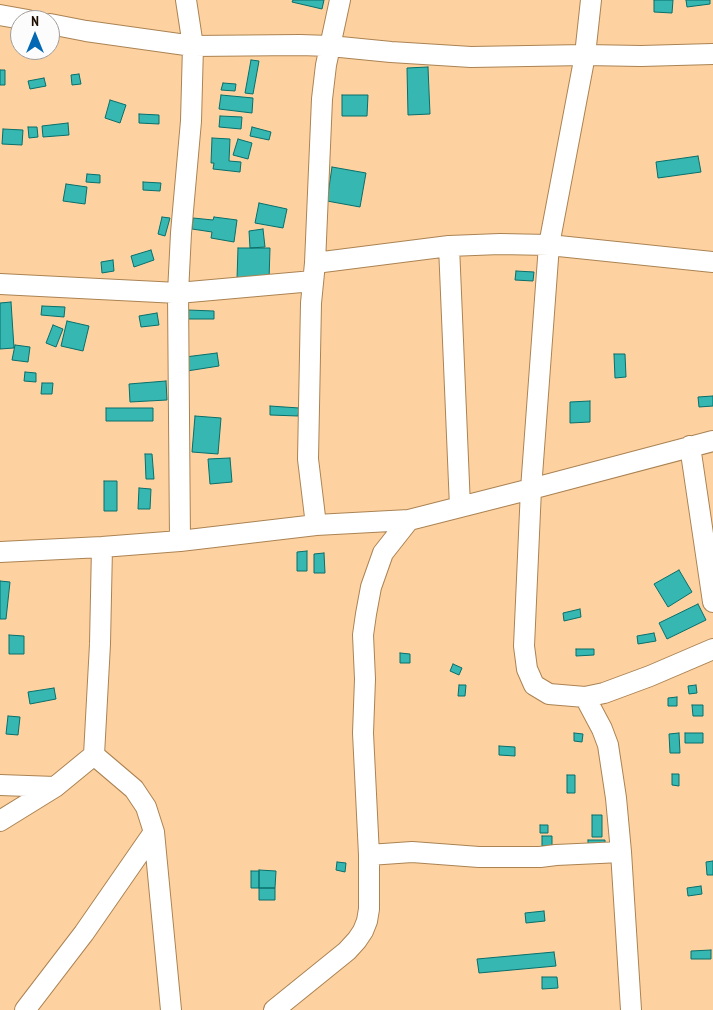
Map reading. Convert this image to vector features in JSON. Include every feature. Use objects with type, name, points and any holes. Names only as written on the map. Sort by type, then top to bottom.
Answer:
[{"type":"street","points":[[180,541],[178,292],[191,120],[193,46],[186,0]]},
{"type":"street","points":[[316,524],[308,460],[312,303],[321,115],[326,65],[340,0]]},
{"type":"street","points":[[591,0],[586,55],[548,245],[530,489],[524,646],[527,669],[534,685],[548,694],[585,697],[604,693],[650,676],[713,649]]},
{"type":"street","points":[[60,26],[193,46],[330,46],[472,57],[713,54]]},
{"type":"street","points":[[0,284],[178,292],[314,272],[449,246],[500,244],[548,245],[713,262]]},
{"type":"street","points":[[449,246],[460,508]]},
{"type":"street","points":[[0,552],[180,541],[316,524],[409,520],[713,441]]},
{"type":"street","points":[[690,446],[713,602]]},
{"type":"street","points":[[274,1010],[347,951],[363,931],[367,921],[369,909],[369,855],[363,733],[365,679],[363,635],[371,587],[383,553],[409,520]]},
{"type":"street","points":[[0,821],[55,787],[94,755],[100,644],[102,547]]},
{"type":"street","points":[[585,697],[602,729],[608,745],[617,805],[631,1010]]},
{"type":"street","points":[[94,755],[134,789],[146,807],[154,832],[171,1010]]},
{"type":"street","points":[[0,785],[55,787]]},
{"type":"street","points":[[25,1010],[84,933],[154,832]]},
{"type":"street","points":[[369,855],[412,852],[479,857],[540,857],[621,852]]},
{"type":"building","points":[[293,0],[324,0],[322,9],[292,2]]},
{"type":"building","points":[[654,0],[673,0],[672,13],[654,12]]},
{"type":"building","points":[[686,0],[710,0],[710,4],[687,7]]},
{"type":"building","points":[[251,60],[259,61],[253,94],[245,93]]},
{"type":"building","points":[[428,67],[430,114],[408,115],[407,68]]},
{"type":"building","points":[[0,70],[5,70],[5,85],[0,85]]},
{"type":"building","points":[[79,74],[81,84],[72,85],[71,75]]},
{"type":"building","points":[[44,78],[46,86],[30,89],[28,81]]},
{"type":"building","points":[[223,83],[236,84],[235,91],[221,90]]},
{"type":"building","points":[[221,95],[253,98],[252,113],[219,109]]},
{"type":"building","points":[[342,95],[368,95],[367,116],[342,116]]},
{"type":"building","points":[[110,100],[126,105],[120,123],[105,118]]},
{"type":"building","points":[[139,114],[159,115],[159,124],[139,123]]},
{"type":"building","points":[[220,116],[242,117],[241,129],[219,127]]},
{"type":"building","points":[[68,123],[69,135],[43,137],[42,126]]},
{"type":"building","points":[[28,127],[37,127],[38,137],[29,138]]},
{"type":"building","points":[[252,127],[271,132],[269,140],[250,136]]},
{"type":"building","points":[[3,129],[23,130],[22,145],[2,144]]},
{"type":"building","points":[[212,138],[230,139],[229,161],[241,162],[240,172],[213,169],[214,163],[211,163]]},
{"type":"building","points":[[238,139],[252,143],[248,159],[233,155]]},
{"type":"building","points":[[698,156],[701,172],[658,178],[656,162]]},
{"type":"building","points":[[332,167],[366,173],[360,207],[327,201]]},
{"type":"building","points":[[87,174],[100,175],[100,183],[86,182]]},
{"type":"building","points":[[143,182],[161,183],[160,191],[143,190]]},
{"type":"building","points":[[66,184],[87,187],[85,204],[63,201]]},
{"type":"building","points":[[259,203],[287,209],[283,228],[255,223]]},
{"type":"building","points":[[162,217],[170,218],[165,236],[158,234]]},
{"type":"building","points":[[214,217],[237,220],[234,242],[211,238],[212,232],[192,229],[193,218],[213,220]]},
{"type":"building","points":[[263,229],[265,247],[250,248],[249,231]]},
{"type":"building","points":[[238,248],[270,248],[269,280],[237,279]]},
{"type":"building","points":[[151,250],[154,260],[134,267],[131,256]]},
{"type":"building","points":[[113,260],[114,271],[102,273],[101,262]]},
{"type":"building","points":[[516,271],[534,272],[533,281],[515,280]]},
{"type":"building","points":[[11,302],[14,348],[0,349],[0,303]]},
{"type":"building","points":[[42,306],[65,307],[64,317],[41,315]]},
{"type":"building","points":[[188,310],[214,311],[214,319],[188,319]]},
{"type":"building","points":[[157,313],[159,325],[141,327],[139,316]]},
{"type":"building","points":[[67,321],[89,326],[83,351],[61,346]]},
{"type":"building","points":[[53,325],[63,329],[56,347],[46,343]]},
{"type":"building","points":[[15,345],[30,347],[28,362],[12,360]]},
{"type":"building","points":[[217,353],[219,366],[187,371],[185,357]]},
{"type":"building","points":[[614,354],[625,354],[626,377],[615,378]]},
{"type":"building","points":[[25,372],[36,373],[36,382],[24,381]]},
{"type":"building","points":[[166,381],[167,400],[130,402],[129,384]]},
{"type":"building","points":[[42,383],[53,383],[52,394],[41,394]]},
{"type":"building","points":[[713,396],[713,406],[699,407],[698,397]]},
{"type":"building","points":[[590,401],[590,422],[570,423],[570,402]]},
{"type":"building","points":[[270,406],[299,408],[298,416],[270,415]]},
{"type":"building","points":[[106,408],[153,408],[153,421],[106,421]]},
{"type":"building","points":[[195,416],[221,418],[218,454],[192,452]]},
{"type":"building","points":[[145,454],[152,454],[154,479],[146,479]]},
{"type":"building","points":[[230,458],[232,482],[210,484],[208,459]]},
{"type":"building","points":[[104,481],[117,481],[117,511],[104,511]]},
{"type":"building","points":[[139,488],[151,489],[150,509],[138,509]]},
{"type":"building","points":[[307,551],[307,571],[297,571],[297,552]]},
{"type":"building","points":[[324,553],[325,573],[314,573],[314,554]]},
{"type":"building","points":[[679,570],[692,592],[668,607],[654,584]]},
{"type":"building","points":[[0,581],[10,582],[6,619],[0,619]]},
{"type":"building","points":[[698,604],[706,620],[667,639],[659,623]]},
{"type":"building","points":[[580,609],[581,617],[564,621],[563,613]]},
{"type":"building","points":[[654,633],[656,641],[638,644],[637,636]]},
{"type":"building","points":[[9,635],[24,636],[24,654],[9,654]]},
{"type":"building","points":[[576,649],[594,649],[594,655],[576,656]]},
{"type":"building","points":[[400,653],[410,654],[410,663],[400,663]]},
{"type":"building","points":[[453,664],[462,668],[459,675],[450,671]]},
{"type":"building","points":[[459,685],[466,685],[465,696],[458,696]]},
{"type":"building","points":[[696,685],[697,693],[689,694],[688,686]]},
{"type":"building","points":[[54,688],[56,699],[30,704],[28,692]]},
{"type":"building","points":[[677,697],[677,706],[668,706],[668,698]]},
{"type":"building","points":[[692,705],[703,705],[703,716],[693,716]]},
{"type":"building","points":[[8,716],[20,717],[18,735],[6,734]]},
{"type":"building","points":[[574,733],[583,734],[582,742],[574,741]]},
{"type":"building","points":[[679,733],[680,753],[670,753],[669,734]]},
{"type":"building","points":[[685,733],[703,733],[703,743],[685,743]]},
{"type":"building","points":[[499,746],[515,747],[515,756],[499,755]]},
{"type":"building","points":[[672,774],[679,774],[679,786],[672,785]]},
{"type":"building","points":[[567,775],[575,775],[575,793],[567,793]]},
{"type":"building","points":[[592,815],[602,815],[602,837],[592,837]]},
{"type":"building","points":[[540,825],[548,825],[548,833],[540,833]]},
{"type":"building","points":[[542,836],[552,836],[552,846],[542,846]]},
{"type":"building","points":[[588,840],[605,840],[605,849],[588,849]]},
{"type":"building","points":[[713,861],[713,875],[707,875],[706,862]]},
{"type":"building","points":[[337,862],[346,863],[345,872],[336,870]]},
{"type":"building","points":[[259,870],[276,871],[275,888],[259,888]]},
{"type":"building","points":[[251,871],[259,871],[259,888],[251,888]]},
{"type":"building","points":[[701,886],[702,894],[688,896],[687,888]]},
{"type":"building","points":[[259,888],[275,888],[275,900],[259,900]]},
{"type":"building","points":[[544,911],[545,921],[526,923],[525,913]]},
{"type":"building","points":[[711,950],[711,959],[691,959],[691,951]]},
{"type":"building","points":[[554,952],[556,966],[479,973],[477,959]]},
{"type":"building","points":[[542,977],[557,977],[558,988],[542,989]]}]
